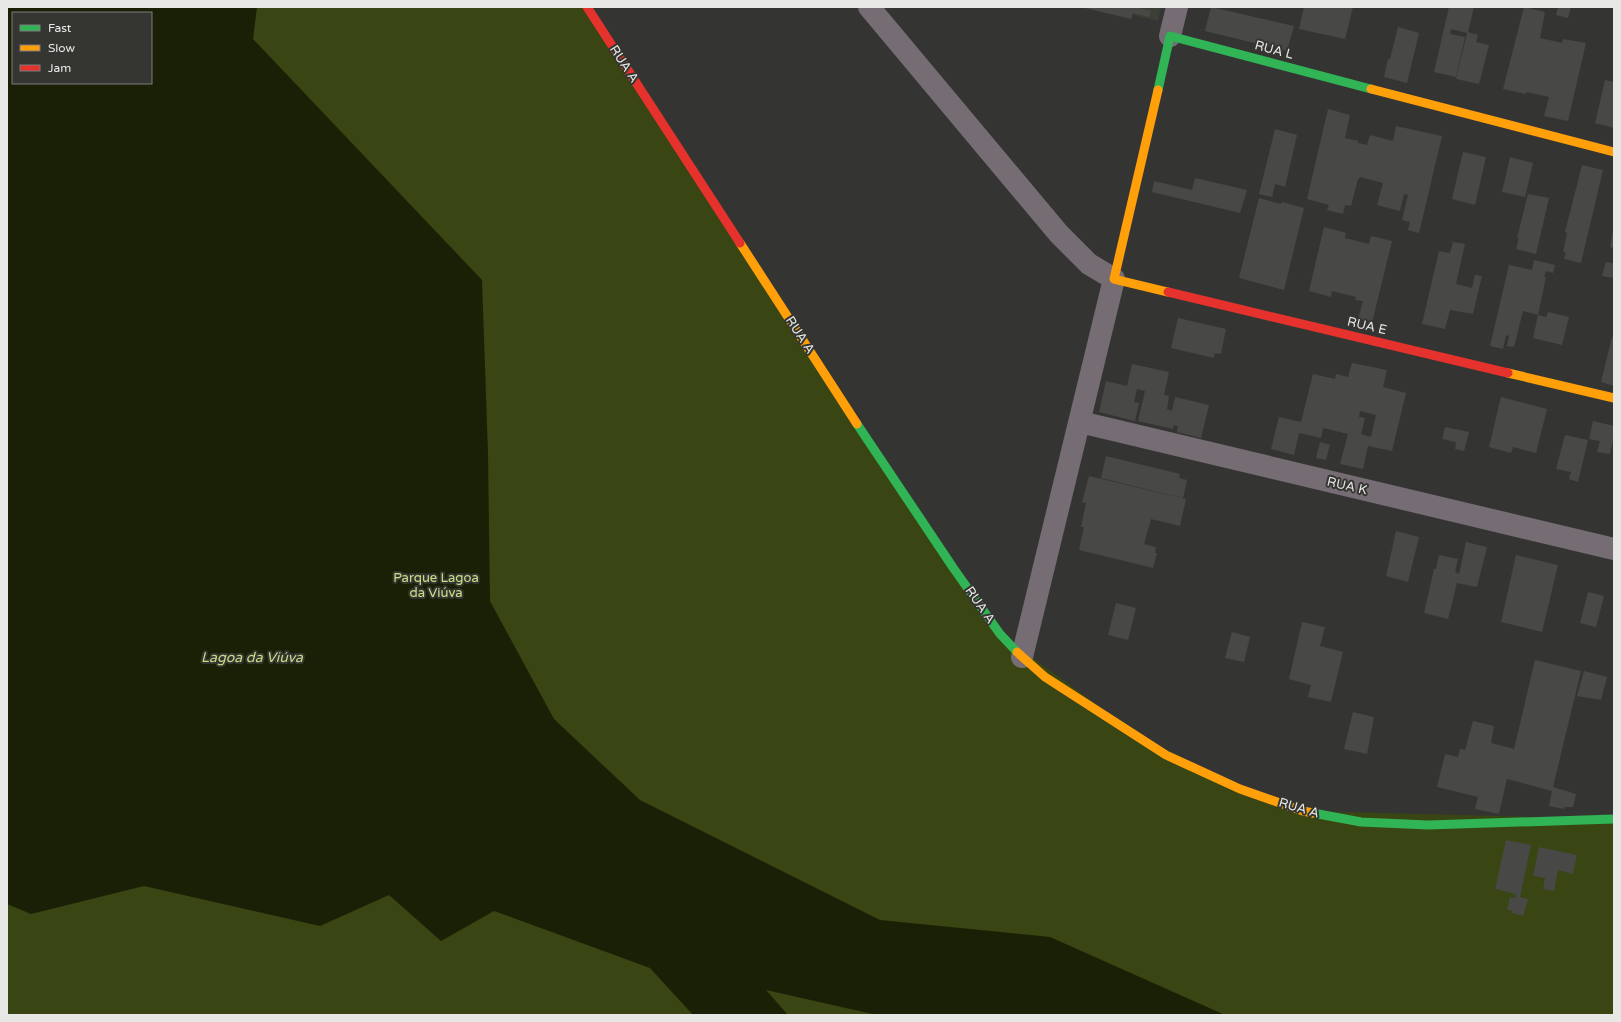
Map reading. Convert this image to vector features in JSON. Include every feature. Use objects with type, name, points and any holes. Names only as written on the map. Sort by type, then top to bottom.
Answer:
[{"type":"street","name":"RUA A","points":[[587,7],[882,462],[1000,634],[1022,657],[1045,677],[1166,755],[1240,790],[1303,811],[1361,822],[1428,825],[1614,819]]},
{"type":"street","points":[[869,7],[1059,234],[1090,264],[1114,280]]},
{"type":"street","points":[[1022,657],[1114,280],[1177,7]]},
{"type":"street","name":"RUA L","points":[[1170,36],[1614,152]]},
{"type":"street","name":"RUA E","points":[[1114,280],[1614,398]]},
{"type":"street","name":"RUA K","points":[[1080,422],[1614,549]]},
{"type":"shaded area","points":[[1100,7],[1161,7],[1158,21]]},
{"type":"green space","name":"Parque Lagoa da Viúva","points":[[7,7],[587,7],[1000,634],[1166,755],[1303,811],[1614,819],[1614,1015],[7,1015]]},
{"type":"water","name":"Lagoa da Viúva","points":[[7,7],[257,7],[253,39],[482,280],[488,454],[490,601],[554,719],[640,800],[880,920],[1050,937],[1225,1015],[877,1015],[766,990],[788,1015],[693,1015],[650,968],[494,911],[441,941],[389,895],[320,926],[144,886],[31,914],[7,904]]},
{"type":"building","points":[[1134,7],[1151,11],[1149,17],[1133,13],[1131,19],[1085,8]]},
{"type":"building","points":[[1211,7],[1294,26],[1287,51],[1205,31]]},
{"type":"building","points":[[1304,7],[1353,7],[1345,39],[1299,29]]},
{"type":"building","points":[[1449,7],[1474,7],[1468,32],[1478,35],[1476,42],[1489,45],[1479,84],[1456,79],[1467,33],[1451,29],[1450,34],[1465,37],[1456,77],[1434,72]]},
{"type":"building","points":[[1524,7],[1545,12],[1540,38],[1562,43],[1563,39],[1586,43],[1568,121],[1544,116],[1549,97],[1503,89]]},
{"type":"building","points":[[1558,7],[1571,7],[1568,18],[1556,15]]},
{"type":"building","points":[[1398,27],[1419,33],[1407,83],[1384,77]]},
{"type":"building","points":[[1605,80],[1614,82],[1614,128],[1595,123]]},
{"type":"building","points":[[1328,109],[1350,115],[1345,138],[1358,141],[1358,143],[1367,145],[1370,135],[1393,141],[1396,126],[1442,136],[1419,233],[1408,230],[1410,222],[1402,220],[1408,195],[1404,194],[1400,211],[1377,205],[1383,183],[1360,177],[1358,179],[1351,206],[1345,205],[1343,214],[1327,210],[1329,205],[1307,199]]},
{"type":"building","points":[[1275,129],[1297,135],[1285,187],[1275,184],[1272,197],[1259,194]]},
{"type":"building","points":[[1463,152],[1486,157],[1475,205],[1452,199]]},
{"type":"building","points":[[1510,157],[1533,163],[1525,197],[1502,192]]},
{"type":"building","points":[[1582,165],[1603,170],[1581,263],[1564,259],[1566,252],[1563,252],[1567,233],[1565,232]]},
{"type":"building","points":[[1195,178],[1247,190],[1240,213],[1152,192],[1154,181],[1192,190]]},
{"type":"building","points":[[1528,194],[1549,198],[1536,254],[1516,249],[1519,238],[1517,238]]},
{"type":"building","points":[[1259,198],[1304,208],[1284,290],[1239,278]]},
{"type":"building","points":[[1324,227],[1346,233],[1345,238],[1369,244],[1371,236],[1392,241],[1372,323],[1358,319],[1363,301],[1355,300],[1356,297],[1332,291],[1331,297],[1309,291]]},
{"type":"building","points":[[1614,231],[1614,248],[1610,247]]},
{"type":"building","points":[[1453,242],[1465,244],[1456,284],[1472,288],[1475,275],[1482,276],[1473,314],[1450,310],[1445,329],[1422,324],[1439,251],[1450,253]]},
{"type":"building","points":[[1534,260],[1555,265],[1553,273],[1546,271],[1538,315],[1523,311],[1514,347],[1507,346],[1509,336],[1506,335],[1503,349],[1490,346],[1509,265],[1532,270]]},
{"type":"building","points":[[1606,262],[1614,263],[1614,278],[1602,276]]},
{"type":"building","points":[[1548,312],[1569,317],[1562,345],[1533,338],[1538,315],[1546,317]]},
{"type":"building","points":[[1178,318],[1226,329],[1221,354],[1215,353],[1214,358],[1171,348]]},
{"type":"building","points":[[1612,337],[1614,338],[1614,386],[1601,382]]},
{"type":"building","points":[[1352,363],[1387,370],[1383,387],[1406,393],[1392,451],[1368,446],[1363,469],[1340,464],[1348,434],[1323,428],[1321,438],[1299,433],[1294,455],[1271,449],[1279,417],[1301,422],[1313,374],[1335,379],[1336,374],[1348,377]],"holes":[[[1360,411],[1376,415],[1371,437],[1361,434],[1365,418],[1359,417]]]},
{"type":"building","points":[[1132,364],[1169,372],[1164,395],[1169,396],[1167,409],[1172,411],[1175,397],[1209,405],[1201,438],[1177,432],[1178,426],[1174,425],[1173,429],[1138,421],[1145,391],[1137,389],[1134,402],[1139,403],[1135,421],[1099,412],[1106,381],[1127,386]]},
{"type":"building","points":[[1501,397],[1547,409],[1536,453],[1513,447],[1511,453],[1489,447]]},
{"type":"building","points":[[1593,421],[1614,426],[1614,436],[1610,454],[1597,452],[1600,441],[1589,439]]},
{"type":"building","points":[[1445,427],[1469,432],[1464,451],[1455,449],[1456,442],[1442,439]]},
{"type":"building","points":[[1565,435],[1588,440],[1578,482],[1569,479],[1571,472],[1556,469]]},
{"type":"building","points":[[1320,442],[1330,445],[1326,460],[1316,458]]},
{"type":"building","points":[[1106,456],[1180,474],[1179,478],[1187,480],[1183,498],[1101,478]]},
{"type":"building","points":[[1089,476],[1186,499],[1180,526],[1151,519],[1144,544],[1156,547],[1155,553],[1157,553],[1153,568],[1079,550],[1084,527],[1081,527],[1086,503],[1082,502]]},
{"type":"building","points":[[1396,531],[1419,537],[1408,582],[1386,576]]},
{"type":"building","points":[[1466,542],[1487,547],[1477,587],[1457,583],[1448,619],[1424,613],[1434,569],[1436,569],[1439,555],[1458,559],[1455,572],[1459,574]]},
{"type":"building","points":[[1516,555],[1558,565],[1542,632],[1501,622]]},
{"type":"building","points":[[1588,592],[1604,596],[1596,627],[1580,623]]},
{"type":"building","points":[[1116,603],[1136,608],[1128,640],[1108,635]]},
{"type":"building","points":[[1302,622],[1325,627],[1320,646],[1343,652],[1331,702],[1308,697],[1311,685],[1289,679]]},
{"type":"building","points":[[1232,632],[1250,637],[1244,662],[1225,658]]},
{"type":"building","points":[[1535,660],[1581,671],[1553,787],[1576,794],[1573,807],[1565,807],[1564,809],[1549,806],[1552,791],[1507,779],[1499,814],[1475,809],[1478,797],[1437,787],[1445,754],[1458,757],[1460,749],[1465,750],[1473,721],[1494,726],[1491,743],[1514,749]]},
{"type":"building","points":[[1584,671],[1607,677],[1601,700],[1577,696]]},
{"type":"building","points":[[1353,712],[1374,717],[1367,754],[1344,749]]},
{"type":"building","points":[[1506,840],[1531,845],[1520,897],[1528,899],[1523,916],[1507,910],[1510,897],[1515,898],[1516,894],[1495,889]]},
{"type":"building","points":[[1539,847],[1577,855],[1573,874],[1558,870],[1554,891],[1543,889],[1545,878],[1533,876]]},
{"type":"traffic: fast","points":[[1158,90],[1170,36],[1371,89]]},
{"type":"traffic: fast","points":[[857,424],[954,569],[1000,634],[1017,652]]},
{"type":"traffic: fast","points":[[1313,813],[1361,822],[1428,825],[1614,819]]},
{"type":"traffic: slow","points":[[1371,89],[1614,152]]},
{"type":"traffic: slow","points":[[1158,90],[1114,279],[1168,292]]},
{"type":"traffic: slow","points":[[740,243],[857,424]]},
{"type":"traffic: slow","points":[[1508,373],[1614,398]]},
{"type":"traffic: slow","points":[[1017,652],[1045,677],[1166,755],[1240,789],[1303,811],[1313,813]]},
{"type":"traffic: jam","points":[[587,7],[740,243]]},
{"type":"traffic: jam","points":[[1168,292],[1508,373]]}]
